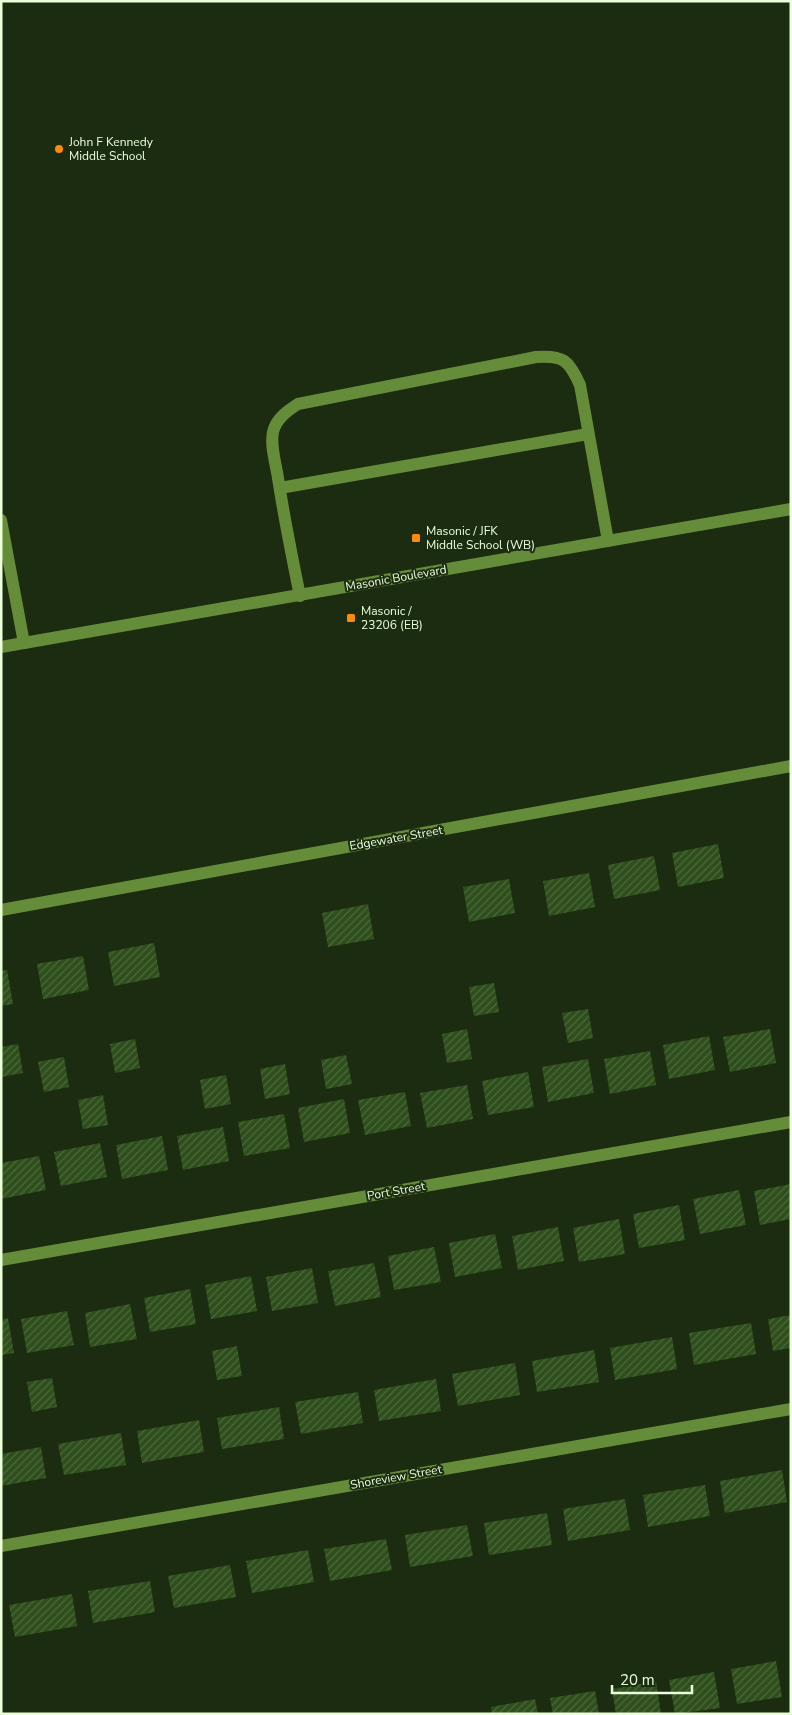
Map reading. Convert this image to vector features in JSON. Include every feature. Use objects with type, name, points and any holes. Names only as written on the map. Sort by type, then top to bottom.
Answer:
[{"type":"street","points":[[300,596],[273,450],[273,432],[277,421],[288,410],[298,404],[536,357],[552,356],[565,360],[572,368],[580,385],[608,541]]},
{"type":"street","points":[[280,488],[588,434]]},
{"type":"street","name":"Masonic Boulevard","points":[[1,648],[791,509]]},
{"type":"street","points":[[1,520],[24,643]]},
{"type":"street","name":"Edgewater Street","points":[[1,910],[791,766]]},
{"type":"street","name":"Port Street","points":[[1,1260],[791,1122]]},
{"type":"street","name":"Shoreview Street","points":[[1,1546],[791,1408]]},
{"type":"building","points":[[718,844],[724,878],[678,887],[672,853]]},
{"type":"building","points":[[654,856],[660,890],[614,899],[608,865]]},
{"type":"building","points":[[589,873],[595,907],[549,916],[543,881]]},
{"type":"building","points":[[509,879],[515,913],[469,922],[463,887]]},
{"type":"building","points":[[368,904],[374,939],[328,947],[322,913]]},
{"type":"building","points":[[154,943],[160,977],[114,986],[108,952]]},
{"type":"building","points":[[83,956],[89,990],[43,999],[37,964]]},
{"type":"building","points":[[7,970],[13,1004],[1,1006],[1,971]]},
{"type":"building","points":[[494,983],[499,1012],[474,1016],[469,987]]},
{"type":"building","points":[[588,1009],[593,1038],[568,1043],[562,1013]]},
{"type":"building","points":[[467,1029],[472,1059],[447,1063],[442,1034]]},
{"type":"building","points":[[770,1029],[776,1063],[730,1072],[723,1037]]},
{"type":"building","points":[[709,1036],[715,1070],[669,1079],[663,1045]]},
{"type":"building","points":[[135,1039],[140,1068],[115,1073],[110,1044]]},
{"type":"building","points":[[18,1044],[23,1073],[1,1077],[1,1047]]},
{"type":"building","points":[[650,1051],[656,1085],[610,1094],[604,1059]]},
{"type":"building","points":[[346,1055],[352,1084],[326,1089],[321,1060]]},
{"type":"building","points":[[64,1057],[69,1087],[44,1092],[38,1062]]},
{"type":"building","points":[[588,1059],[594,1093],[548,1102],[542,1067]]},
{"type":"building","points":[[285,1064],[290,1094],[265,1099],[260,1069]]},
{"type":"building","points":[[528,1072],[534,1107],[488,1115],[482,1081]]},
{"type":"building","points":[[226,1075],[231,1104],[205,1109],[200,1080]]},
{"type":"building","points":[[467,1085],[473,1119],[427,1128],[420,1093]]},
{"type":"building","points":[[405,1092],[411,1126],[365,1135],[358,1100]]},
{"type":"building","points":[[103,1095],[108,1125],[83,1129],[78,1100]]},
{"type":"building","points":[[344,1099],[350,1133],[304,1142],[298,1108]]},
{"type":"building","points":[[284,1114],[290,1148],[244,1156],[238,1122]]},
{"type":"building","points":[[223,1127],[229,1161],[183,1170],[177,1136]]},
{"type":"building","points":[[162,1136],[168,1170],[122,1179],[116,1145]]},
{"type":"building","points":[[100,1143],[107,1177],[61,1186],[54,1152]]},
{"type":"building","points":[[39,1156],[46,1190],[1,1199],[1,1163]]},
{"type":"building","points":[[791,1184],[791,1219],[760,1225],[754,1191]]},
{"type":"building","points":[[739,1190],[746,1225],[700,1234],[693,1199]]},
{"type":"building","points":[[679,1205],[685,1240],[639,1248],[633,1214]]},
{"type":"building","points":[[619,1219],[625,1254],[579,1262],[573,1228]]},
{"type":"building","points":[[558,1227],[564,1261],[518,1270],[512,1236]]},
{"type":"building","points":[[495,1234],[502,1268],[455,1277],[449,1243]]},
{"type":"building","points":[[434,1247],[441,1282],[394,1290],[388,1256]]},
{"type":"building","points":[[374,1263],[381,1297],[335,1306],[328,1271]]},
{"type":"building","points":[[312,1268],[318,1303],[272,1311],[266,1277]]},
{"type":"building","points":[[251,1276],[257,1311],[211,1319],[205,1285]]},
{"type":"building","points":[[190,1289],[196,1324],[150,1332],[144,1298]]},
{"type":"building","points":[[130,1304],[137,1339],[90,1347],[85,1313]]},
{"type":"building","points":[[67,1311],[74,1345],[27,1353],[21,1319]]},
{"type":"building","points":[[791,1315],[791,1348],[773,1351],[768,1319]]},
{"type":"building","points":[[8,1318],[14,1353],[1,1355],[1,1320]]},
{"type":"building","points":[[751,1323],[756,1354],[694,1365],[689,1333]]},
{"type":"building","points":[[672,1337],[677,1369],[615,1380],[610,1348]]},
{"type":"building","points":[[237,1346],[242,1376],[217,1380],[212,1351]]},
{"type":"building","points":[[594,1350],[599,1382],[537,1392],[532,1361]]},
{"type":"building","points":[[515,1363],[520,1395],[458,1406],[452,1374]]},
{"type":"building","points":[[52,1378],[57,1407],[32,1412],[27,1382]]},
{"type":"building","points":[[436,1379],[441,1411],[379,1421],[374,1390]]},
{"type":"building","points":[[358,1392],[363,1423],[301,1434],[295,1402]]},
{"type":"building","points":[[279,1407],[284,1439],[222,1449],[217,1418]]},
{"type":"building","points":[[199,1420],[204,1452],[142,1463],[137,1431]]},
{"type":"building","points":[[121,1433],[126,1465],[64,1475],[58,1444]]},
{"type":"building","points":[[41,1447],[46,1478],[1,1486],[1,1454]]},
{"type":"building","points":[[782,1470],[787,1502],[725,1513],[720,1481]]},
{"type":"building","points":[[705,1485],[710,1516],[648,1527],[643,1495]]},
{"type":"building","points":[[625,1499],[630,1530],[568,1541],[563,1509]]},
{"type":"building","points":[[547,1513],[552,1545],[489,1555],[484,1523]]},
{"type":"building","points":[[467,1525],[473,1556],[410,1567],[405,1535]]},
{"type":"building","points":[[386,1539],[392,1570],[330,1581],[324,1549]]},
{"type":"building","points":[[308,1550],[314,1582],[252,1593],[246,1561]]},
{"type":"building","points":[[230,1565],[236,1597],[174,1608],[168,1576]]},
{"type":"building","points":[[150,1581],[155,1612],[93,1623],[88,1591]]},
{"type":"building","points":[[72,1594],[77,1626],[15,1637],[9,1605]]},
{"type":"building","points":[[776,1661],[782,1697],[737,1704],[731,1669]]},
{"type":"building","points":[[714,1672],[720,1708],[675,1714],[669,1680]]},
{"type":"building","points":[[656,1681],[661,1714],[616,1714],[612,1689]]},
{"type":"building","points":[[595,1691],[599,1714],[553,1714],[550,1698]]},
{"type":"building","points":[[535,1699],[538,1714],[492,1714],[491,1707]]},
{"type":"place","name":"John F Kennedy Middle School","points":[[59,149]]},
{"type":"place","name":"Masonic / JFK Middle School (WB)","points":[[416,538]]},
{"type":"place","name":"Masonic / 23206 (EB)","points":[[351,618]]}]
